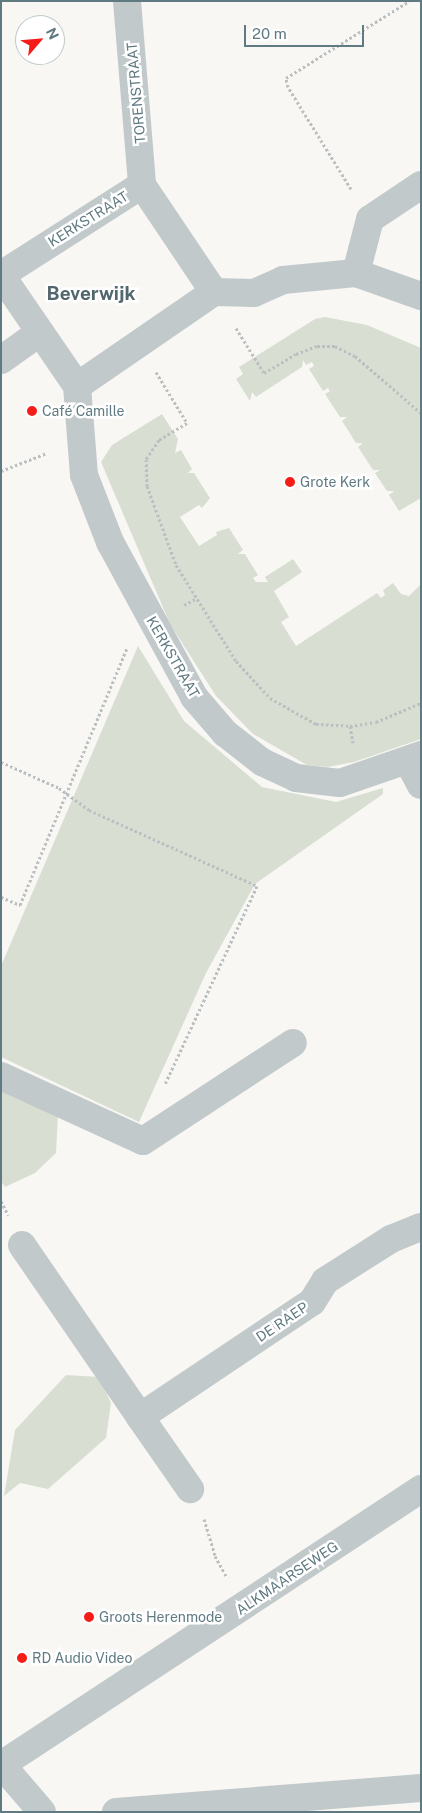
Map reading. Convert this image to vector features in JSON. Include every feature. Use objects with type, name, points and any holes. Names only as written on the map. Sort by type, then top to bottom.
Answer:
[{"type":"street","name":"TORENSTRAAT","points":[[127,1],[142,185]]},
{"type":"street","name":"KERKSTRAAT","points":[[214,292],[142,185],[1,275],[77,386],[84,475],[110,542],[194,697],[225,733],[262,762],[296,778],[340,783],[414,758],[421,785]]},
{"type":"street","points":[[356,273],[370,219],[421,185]]},
{"type":"street","points":[[77,386],[214,292],[254,293],[283,280],[356,273],[421,296]]},
{"type":"street","points":[[1,360],[39,333]]},
{"type":"street","points":[[1,1076],[143,1141],[293,1043]]},
{"type":"street","name":"DE RAEP","points":[[140,1417],[312,1302],[325,1281],[391,1239],[421,1227]]},
{"type":"street","points":[[22,1245],[190,1489]]},
{"type":"street","name":"ALKMAARSEWEG","points":[[1,1764],[421,1489]]},
{"type":"street","points":[[1,1764],[42,1812]]},
{"type":"street","points":[[116,1812],[331,1804],[421,1788]]},
{"type":"path","points":[[370,219],[288,87],[286,78],[409,1]]},
{"type":"path","points":[[214,292],[264,373],[296,354],[317,346],[335,346],[355,356],[421,413]]},
{"type":"path","points":[[138,344],[187,423],[159,440],[146,460],[147,486],[157,519],[176,565],[236,662],[270,698],[316,724],[350,726],[376,722],[421,703]]},
{"type":"path","points":[[1,472],[81,440]]},
{"type":"path","points":[[1,897],[20,906],[65,792],[131,637],[153,622]]},
{"type":"path","points":[[1,762],[65,792],[89,810],[256,886],[162,1091]]},
{"type":"path","points":[[190,1489],[215,1556],[243,1606]]},
{"type":"shaded area","points":[[325,317],[367,325],[421,348],[421,498],[399,511],[389,495],[394,491],[387,491],[375,473],[380,470],[373,470],[358,447],[363,443],[356,443],[342,421],[347,417],[340,417],[325,394],[330,391],[328,388],[323,391],[309,369],[314,366],[312,362],[306,365],[303,360],[302,367],[256,397],[252,392],[250,401],[236,379],[243,374],[239,367],[315,319]]},
{"type":"shaded area","points":[[162,414],[178,439],[175,453],[181,450],[192,469],[188,473],[194,473],[210,498],[202,508],[199,505],[180,517],[199,546],[217,535],[216,532],[229,528],[243,550],[238,554],[245,554],[258,575],[253,578],[256,582],[268,582],[265,577],[293,559],[302,572],[274,591],[289,617],[281,622],[296,646],[377,593],[381,598],[385,595],[383,590],[393,583],[401,594],[409,596],[421,584],[421,739],[354,762],[328,767],[307,765],[253,734],[216,696],[170,624],[101,462],[112,445]]},
{"type":"shaded area","points":[[138,646],[184,721],[262,787],[336,802],[383,788],[383,794],[255,884],[206,973],[139,1122],[1,1057],[1,966]]},
{"type":"shaded area","points":[[7,1089],[58,1113],[56,1153],[35,1173],[5,1187],[1,1181],[1,1091]]},
{"type":"shaded area","points":[[66,1375],[99,1377],[111,1403],[106,1438],[48,1489],[20,1483],[4,1496],[15,1430]]},
{"type":"place","name":"Café Camille","points":[[32,411]]},
{"type":"place","name":"Grote Kerk","points":[[290,482]]},
{"type":"place","name":"Groots Herenmode","points":[[89,1617]]},
{"type":"place","name":"RD Audio Video","points":[[22,1658]]},
{"type":"district","name":"Beverwijk","points":[[91,294]]}]
